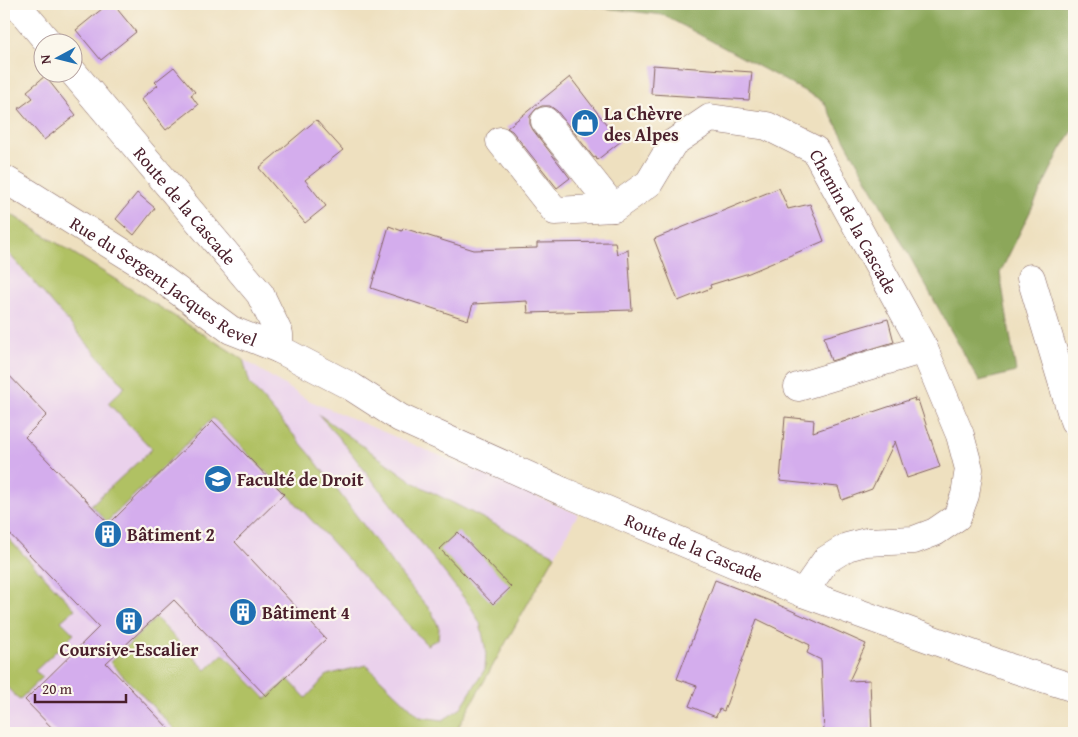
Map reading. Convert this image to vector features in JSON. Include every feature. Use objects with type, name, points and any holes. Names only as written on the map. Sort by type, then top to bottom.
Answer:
[{"type":"street","points":[[16,4],[40,32]]},
{"type":"street","name":"Route de la Cascade","points":[[81,82],[260,294],[279,334],[279,349]]},
{"type":"street","name":"Chemin de la Cascade","points":[[614,208],[649,183],[673,143],[710,118],[767,126],[815,150],[924,349],[960,435],[969,469],[965,495],[957,517],[935,532],[914,540],[866,542],[847,546],[826,560],[803,593]]},
{"type":"street","points":[[545,121],[614,208]]},
{"type":"street","points":[[500,142],[555,210],[614,208]]},
{"type":"street","name":"Rue du Sergent Jacques Revel","points":[[4,179],[143,266],[232,330],[279,349],[328,375]]},
{"type":"street","points":[[1031,278],[1074,421]]},
{"type":"street","points":[[798,387],[924,349]]},
{"type":"street","name":"Route de la Cascade","points":[[328,375],[400,418],[562,491],[803,593],[1008,667],[1074,688]]},
{"type":"shaded area","points":[[4,209],[308,400],[578,514],[455,733],[4,733]]},
{"type":"green space","points":[[572,4],[1074,4],[1074,129],[1061,149],[1000,273],[1016,372],[979,381],[823,101],[663,15]]},
{"type":"green space","points":[[4,210],[243,359],[250,384],[310,454],[408,584],[432,612],[439,628],[438,639],[427,645],[292,499],[213,418],[107,522],[91,505],[152,449],[108,403],[125,387],[4,248]]},
{"type":"green space","points":[[318,414],[416,484],[555,555],[455,733],[178,733],[110,662],[156,618],[206,670],[223,654],[266,699],[288,679],[306,698],[327,675],[366,665],[420,717],[443,720],[460,709],[485,669],[486,651],[480,623],[471,607],[338,436]]},
{"type":"green space","points":[[4,534],[75,609],[61,621],[74,634],[35,671],[43,677],[19,700],[4,684]]},
{"type":"building","points":[[108,4],[113,4],[136,32],[101,60],[82,37],[82,32],[76,30]]},
{"type":"building","points":[[653,65],[752,72],[749,100],[651,94]]},
{"type":"building","points":[[174,67],[195,92],[191,95],[198,105],[166,130],[141,99],[158,85],[155,82]]},
{"type":"building","points":[[570,77],[620,142],[597,160],[557,111],[550,106],[542,106],[536,109],[530,116],[530,124],[570,178],[557,188],[512,131],[507,128]]},
{"type":"building","points":[[38,82],[50,82],[76,115],[44,140],[18,109],[33,98],[27,91]]},
{"type":"building","points":[[316,120],[343,150],[305,180],[326,206],[305,223],[259,168]]},
{"type":"building","points":[[779,188],[788,209],[810,204],[824,241],[749,273],[710,285],[711,288],[678,301],[654,239]]},
{"type":"building","points":[[137,193],[155,208],[134,235],[116,219]]},
{"type":"building","points":[[389,226],[402,231],[403,228],[474,250],[537,248],[537,243],[615,242],[617,254],[628,249],[632,310],[528,313],[527,301],[473,304],[468,320],[371,288]]},
{"type":"building","points":[[888,319],[894,342],[831,361],[824,337]]},
{"type":"building","points":[[4,370],[47,415],[25,437],[109,524],[213,421],[284,494],[235,542],[326,639],[266,696],[174,600],[106,663],[173,733],[57,733],[25,700],[99,627],[4,528]]},
{"type":"building","points":[[915,398],[914,401],[918,400],[940,467],[907,478],[895,441],[872,489],[842,500],[838,487],[780,481],[785,417],[814,420],[813,432]]},
{"type":"building","points":[[458,532],[511,587],[493,604],[440,549]]},
{"type":"building","points":[[715,580],[770,601],[866,644],[849,681],[870,680],[872,733],[824,733],[821,660],[807,653],[810,645],[757,619],[724,711],[719,709],[716,717],[689,706],[697,686],[677,679]]},
{"type":"place","name":"La Chèvre des Alpes","points":[[585,123]]},
{"type":"place","name":"Faculté de Droit","points":[[218,479]]},
{"type":"place","name":"Bâtiment 2","points":[[108,534]]},
{"type":"place","name":"Bâtiment 4","points":[[243,612]]},
{"type":"place","name":"Coursive-Escalier","points":[[129,621]]}]
